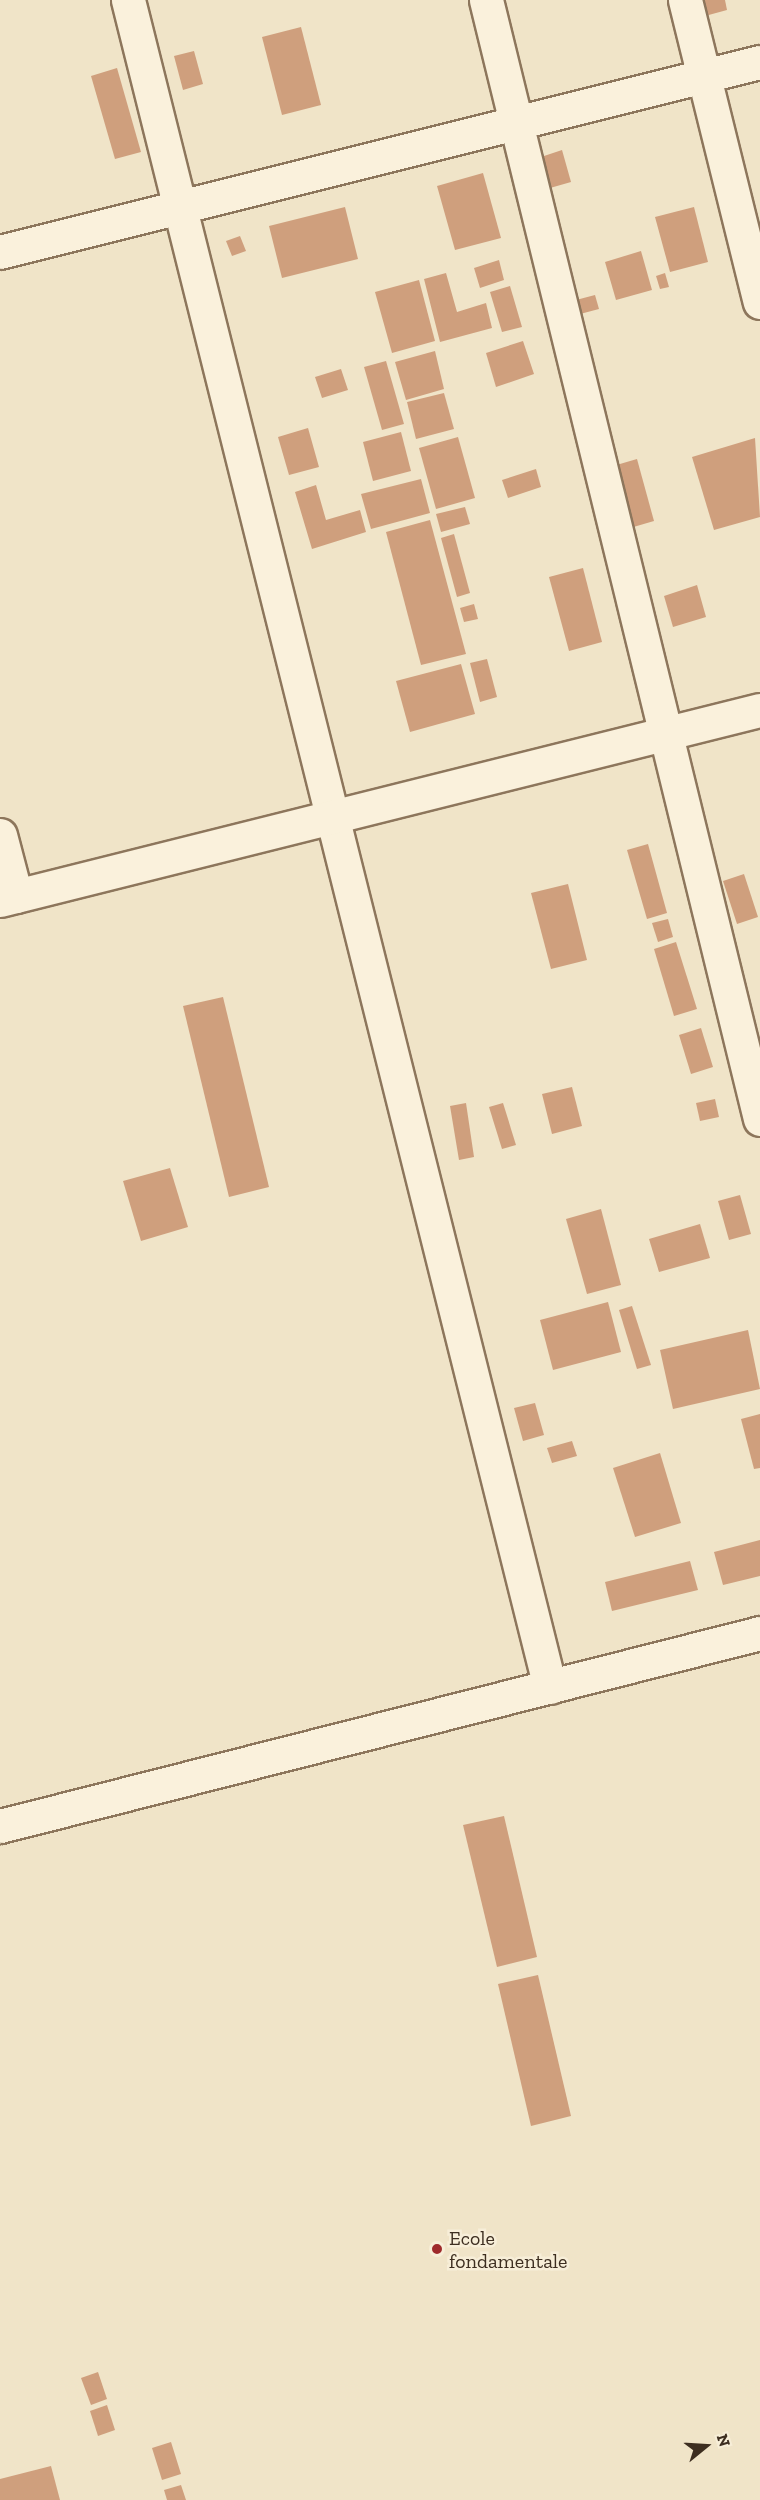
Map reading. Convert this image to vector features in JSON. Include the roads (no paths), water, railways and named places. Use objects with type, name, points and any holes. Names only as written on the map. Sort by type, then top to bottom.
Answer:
[{"type":"street","points":[[128,0],[550,1687]]},
{"type":"street","points":[[486,0],[668,733],[760,1119]]},
{"type":"street","points":[[685,0],[760,302]]},
{"type":"street","points":[[0,252],[760,63]]},
{"type":"street","points":[[0,835],[8,898],[760,710]]},
{"type":"street","points":[[0,1826],[760,1633]]},
{"type":"place","name":"Ecole fondamentale","points":[[437,2249]]}]
